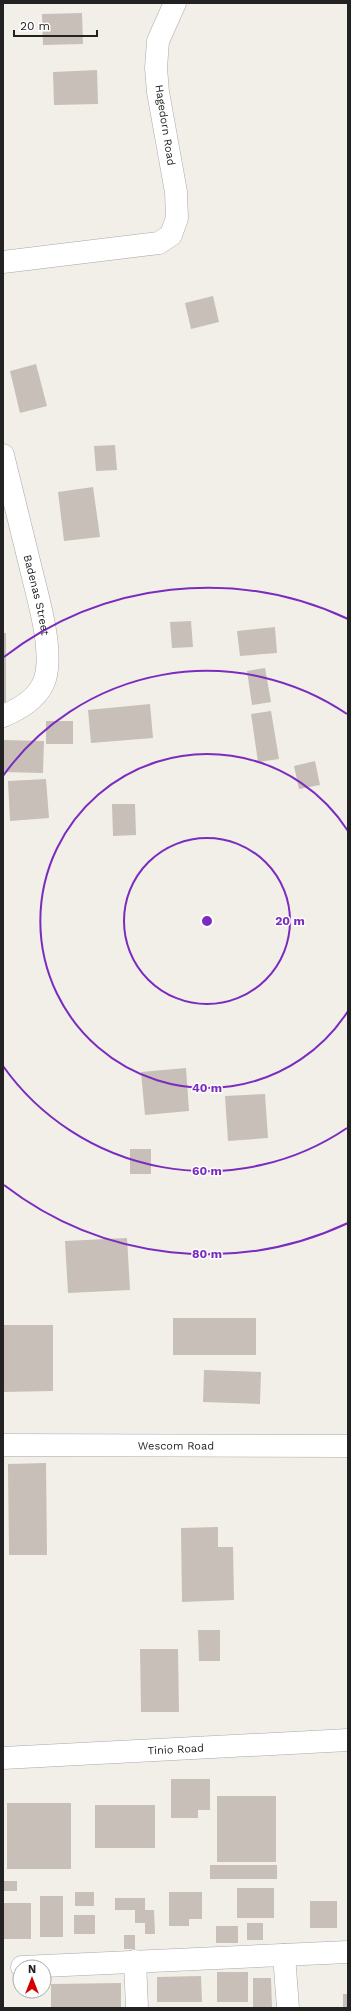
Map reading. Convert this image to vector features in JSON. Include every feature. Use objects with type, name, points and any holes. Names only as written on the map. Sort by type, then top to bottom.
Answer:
[{"type":"street","name":"Hagedorn Road","points":[[3,262],[159,243],[171,235],[177,218],[176,192],[158,92],[156,68],[158,41],[175,3]]},
{"type":"street","name":"Badenas Street","points":[[3,455],[44,624],[47,656],[45,678],[40,691],[24,705],[3,716]]},
{"type":"street","name":"Wescom Road","points":[[3,1446],[348,1446]]},
{"type":"street","name":"Tinio Road","points":[[3,1758],[348,1740]]},
{"type":"street","points":[[52,1966],[348,1952]]},
{"type":"street","points":[[284,1955],[288,2008]]},
{"type":"street","points":[[136,1962],[137,2008]]},
{"type":"building","points":[[82,13],[83,44],[43,45],[42,14]]},
{"type":"building","points":[[97,70],[98,104],[54,105],[53,72]]},
{"type":"building","points":[[213,296],[219,322],[191,329],[185,303]]},
{"type":"building","points":[[36,364],[47,406],[20,413],[10,371]]},
{"type":"building","points":[[115,445],[117,470],[96,471],[94,446]]},
{"type":"building","points":[[93,487],[100,537],[64,541],[58,492]]},
{"type":"building","points":[[191,621],[193,647],[172,648],[170,622]]},
{"type":"building","points":[[275,627],[277,653],[240,656],[237,631]]},
{"type":"building","points":[[3,633],[6,633],[6,703],[3,703]]},
{"type":"building","points":[[265,668],[271,702],[252,705],[247,671]]},
{"type":"building","points":[[150,704],[153,738],[91,743],[88,710]]},
{"type":"building","points":[[271,711],[279,759],[258,762],[251,714]]},
{"type":"building","points":[[46,721],[73,721],[73,744],[46,744]]},
{"type":"building","points":[[3,740],[44,741],[43,773],[3,772]]},
{"type":"building","points":[[315,761],[320,785],[299,789],[294,766]]},
{"type":"building","points":[[46,779],[49,818],[10,821],[8,781]]},
{"type":"building","points":[[112,804],[135,804],[136,835],[113,836]]},
{"type":"building","points":[[186,1068],[189,1111],[145,1115],[141,1072]]},
{"type":"building","points":[[265,1094],[268,1138],[228,1141],[225,1096]]},
{"type":"building","points":[[130,1149],[151,1149],[151,1174],[130,1174]]},
{"type":"building","points":[[127,1238],[130,1290],[68,1293],[65,1241]]},
{"type":"building","points":[[173,1318],[256,1318],[256,1355],[173,1355]]},
{"type":"building","points":[[3,1325],[53,1325],[53,1391],[3,1392]]},
{"type":"building","points":[[204,1370],[261,1372],[260,1404],[203,1402]]},
{"type":"building","points":[[46,1463],[47,1555],[9,1555],[8,1464]]},
{"type":"building","points":[[218,1527],[218,1547],[233,1547],[234,1600],[182,1602],[181,1528]]},
{"type":"building","points":[[198,1630],[220,1630],[220,1661],[199,1661]]},
{"type":"building","points":[[140,1649],[178,1649],[179,1712],[141,1712]]},
{"type":"building","points":[[171,1779],[210,1779],[210,1810],[198,1810],[198,1818],[171,1818]]},
{"type":"building","points":[[217,1796],[276,1796],[276,1862],[217,1862]]},
{"type":"building","points":[[7,1803],[71,1803],[71,1869],[7,1869]]},
{"type":"building","points":[[95,1805],[155,1805],[155,1848],[95,1848]]},
{"type":"building","points":[[210,1865],[277,1865],[277,1879],[210,1879]]},
{"type":"building","points":[[3,1881],[17,1881],[17,1891],[3,1891]]},
{"type":"building","points":[[237,1888],[274,1888],[274,1918],[237,1918]]},
{"type":"building","points":[[75,1892],[94,1892],[94,1906],[75,1906]]},
{"type":"building","points":[[169,1892],[202,1892],[202,1919],[189,1919],[189,1926],[169,1926]]},
{"type":"building","points":[[40,1896],[63,1896],[63,1937],[40,1937]]},
{"type":"building","points":[[115,1898],[145,1898],[145,1910],[154,1910],[155,1934],[145,1934],[145,1923],[135,1923],[135,1910],[115,1910]]},
{"type":"building","points":[[310,1901],[337,1901],[337,1928],[310,1928]]},
{"type":"building","points":[[4,1903],[31,1903],[31,1939],[4,1939]]},
{"type":"building","points":[[74,1915],[95,1915],[95,1934],[74,1934]]},
{"type":"building","points":[[247,1923],[263,1923],[263,1940],[247,1940]]},
{"type":"building","points":[[216,1926],[238,1926],[238,1943],[216,1943]]},
{"type":"building","points":[[124,1935],[135,1935],[135,1949],[124,1949]]},
{"type":"building","points":[[217,1972],[248,1972],[248,2002],[217,2002]]},
{"type":"building","points":[[201,1976],[202,2002],[157,2002],[157,1977]]},
{"type":"building","points":[[253,1978],[271,1978],[272,2008],[253,2008]]},
{"type":"building","points":[[121,1983],[121,2008],[51,2008],[52,1984]]},
{"type":"building","points":[[343,1994],[348,1994],[348,2008],[343,2008]]}]
